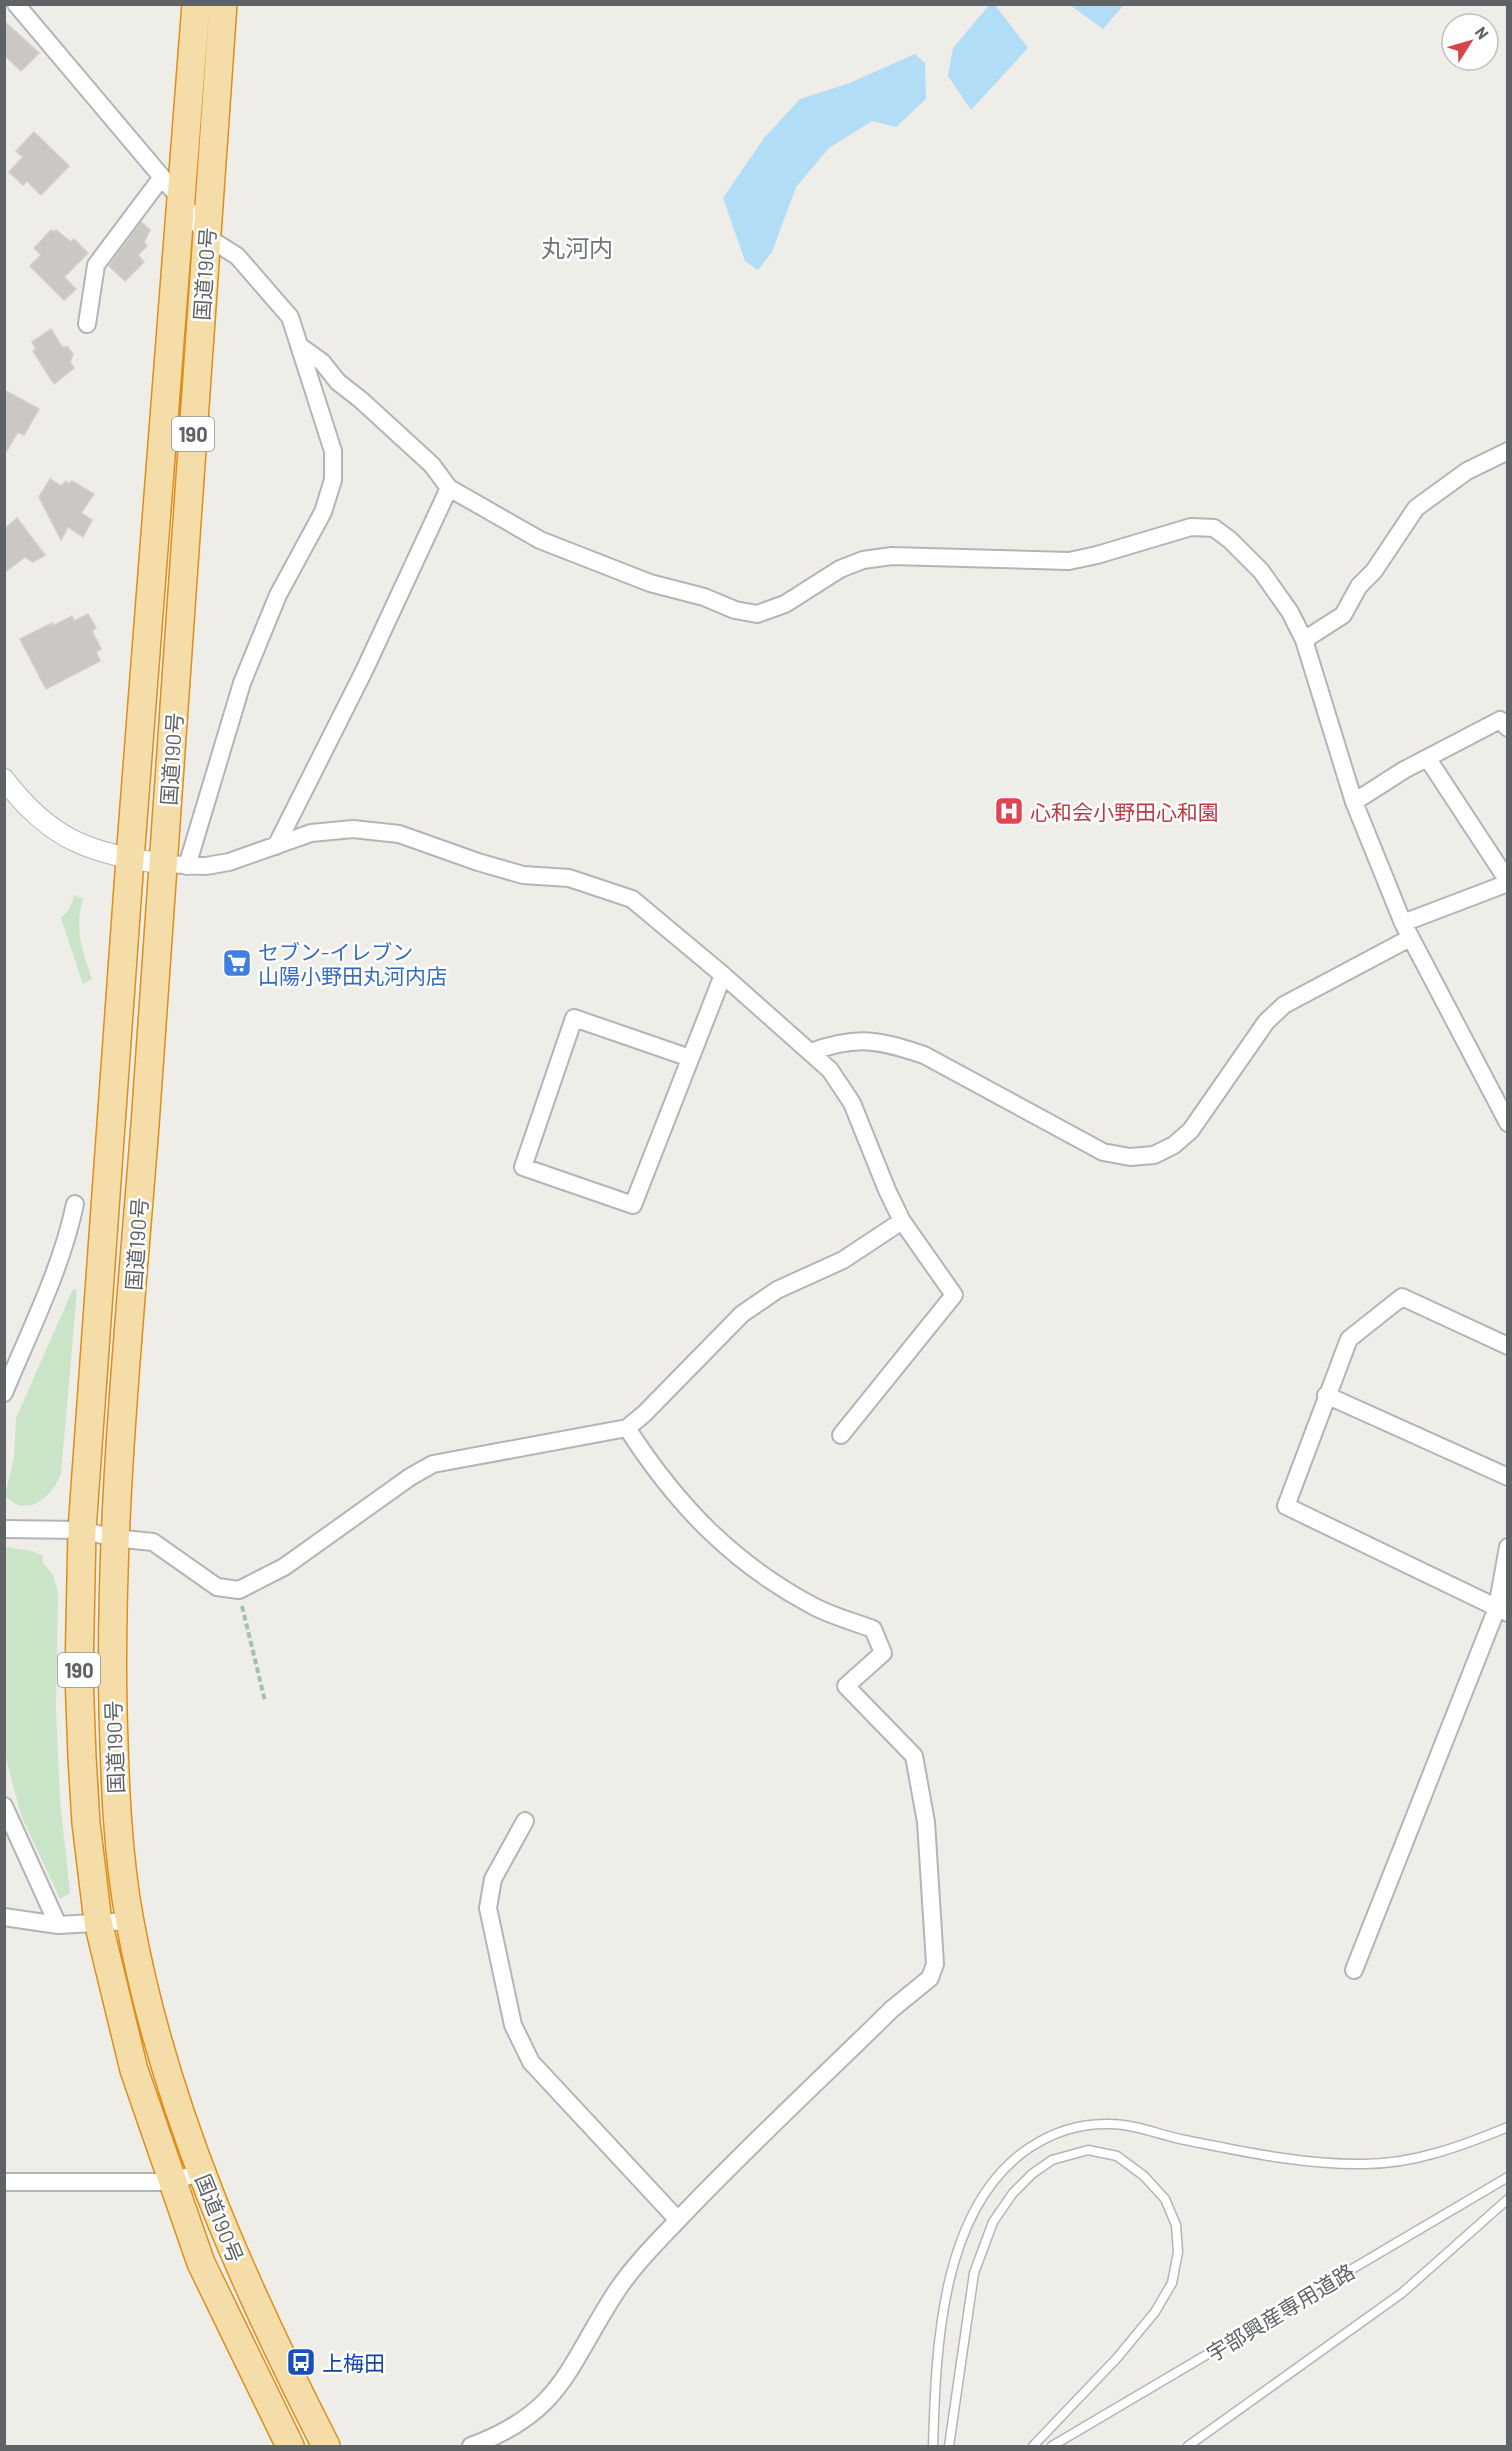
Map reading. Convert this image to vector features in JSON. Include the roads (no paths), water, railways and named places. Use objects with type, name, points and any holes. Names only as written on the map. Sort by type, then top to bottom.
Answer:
[{"type":"highway","name":"国道190号","points":[[196,4],[130,859],[82,1530],[79,1674],[82,1757],[86,1822],[98,1922],[134,2070],[201,2263],[290,2446]]},
{"type":"highway","name":"国道190号","points":[[223,4],[207,237],[176,865],[114,1538],[114,1762],[117,1825],[130,1921],[168,2080],[201,2172],[274,2343],[326,2446]]},
{"type":"street","points":[[16,4],[182,201],[207,237],[237,256],[290,317],[333,451],[333,480],[323,512],[278,595],[242,683],[176,865]]},
{"type":"street","points":[[87,324],[96,265],[162,177]]},
{"type":"street","points":[[301,347],[322,362],[338,382],[432,465],[449,488],[540,540],[650,583],[704,597],[735,610],[757,614],[785,604],[840,568],[864,560],[892,556],[1068,561],[1097,555],[1191,526],[1214,528],[1230,540],[1261,571],[1290,612],[1304,640],[1354,802],[1406,931],[1505,1112]]},
{"type":"street","points":[[1304,640],[1343,615],[1359,586],[1374,571],[1416,508],[1443,486],[1508,450]]},
{"type":"street","points":[[276,846],[364,671],[449,488]]},
{"type":"street","points":[[1354,802],[1404,770],[1500,720],[1508,728]]},
{"type":"street","points":[[812,1052],[840,1042],[867,1040],[895,1045],[924,1055],[1103,1152],[1130,1157],[1154,1155],[1174,1145],[1191,1130],[1266,1022],[1284,1005],[1406,931],[1508,882],[1428,759]]},
{"type":"street","points":[[4,779],[33,812],[59,835],[82,845],[130,859],[176,865],[229,862],[311,833],[352,829],[399,834],[478,862],[524,875],[569,878],[632,899],[723,975],[830,1070],[852,1103],[902,1221],[954,1295],[841,1435]]},
{"type":"street","points":[[690,1058],[574,1018],[523,1167],[633,1205],[723,975]]},
{"type":"street","points":[[4,1393],[56,1271],[67,1241],[75,1204]]},
{"type":"street","points":[[4,1529],[82,1530],[114,1538],[153,1542],[217,1587],[239,1590],[274,1573],[410,1477],[433,1464],[515,1446],[627,1428],[644,1414],[742,1314],[777,1290],[843,1260],[902,1221]]},
{"type":"street","points":[[1502,1611],[1286,1506],[1349,1339],[1402,1297],[1508,1346]]},
{"type":"street","points":[[1326,1395],[1508,1477]]},
{"type":"street","points":[[471,2446],[514,2428],[543,2407],[557,2391],[617,2291],[678,2220],[892,2009],[930,1978],[935,1964],[926,1822],[914,1756],[846,1686],[883,1653],[873,1629],[815,1608],[772,1582],[727,1547],[693,1517],[654,1470],[627,1428]]},
{"type":"street","points":[[1354,1970],[1502,1611],[1508,1547]]},
{"type":"street","points":[[4,1806],[58,1925]]},
{"type":"street","points":[[525,1821],[493,1879],[488,1908],[513,2025],[531,2062],[678,2220]]},
{"type":"street","points":[[4,1917],[58,1925],[130,1921]]},
{"type":"street","points":[[4,2182],[69,2184],[171,2182],[201,2172]]},
{"type":"lane","points":[[933,2446],[934,2390],[947,2290],[960,2243],[974,2207],[997,2174],[1046,2136],[1080,2126],[1111,2124],[1276,2158],[1364,2164],[1406,2161],[1508,2127]]},
{"type":"lane","points":[[949,2446],[974,2273],[993,2222],[1012,2193],[1032,2174],[1052,2160],[1088,2150],[1117,2156],[1144,2176],[1165,2199],[1176,2225],[1178,2252],[1172,2283],[1155,2312],[1117,2358],[1033,2446]]},
{"type":"lane","name":"宇部興産専用道路","points":[[1052,2446],[1508,2177]]},
{"type":"lane","points":[[1188,2446],[1402,2293],[1508,2199]]},
{"type":"water","points":[[990,4],[995,5],[1028,48],[971,110],[948,76],[953,48]]},
{"type":"water","points":[[1070,5],[1124,5],[1103,29]]},
{"type":"water","points":[[915,54],[925,63],[926,99],[896,127],[872,121],[829,148],[796,187],[772,252],[758,270],[745,261],[723,198],[764,138],[800,99],[847,84]]},
{"type":"place","name":"心和会小野田心和園","points":[[1009,811]]},
{"type":"place","name":"セブン-イレブン 山陽小野田丸河内店","points":[[237,963]]},
{"type":"place","name":"上梅田","points":[[301,2362]]},
{"type":"district","name":"丸河内","points":[[577,247]]}]
